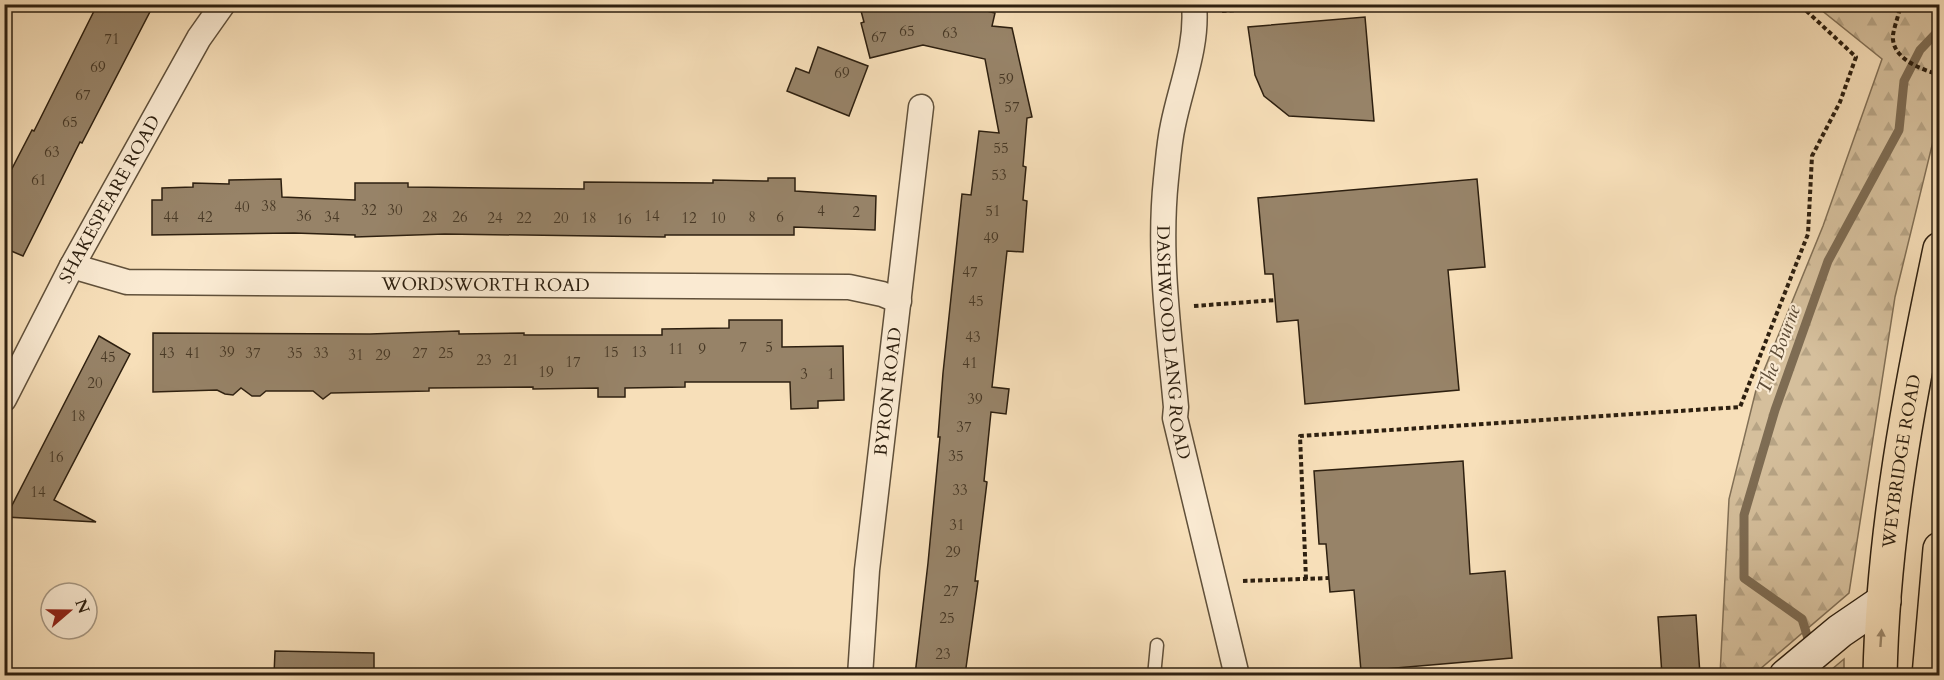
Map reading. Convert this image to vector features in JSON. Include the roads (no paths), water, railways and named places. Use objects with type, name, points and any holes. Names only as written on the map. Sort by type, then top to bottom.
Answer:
[{"type":"main road","name":"WEYBRIDGE ROAD","points":[[1880,675],[1884,601],[1899,462],[1915,368],[1940,249]]},
{"type":"main road","points":[[1929,675],[1940,549]]},
{"type":"street","name":"SHAKESPEARE ROAD","points":[[4,399],[72,266],[199,38],[223,4]]},
{"type":"street","name":"DASHWOOD LANG ROAD","points":[[1194,9],[1195,22],[1188,65],[1173,126],[1166,179],[1162,255],[1176,406],[1175,418],[1237,675]]},
{"type":"street","name":"BYRON ROAD","points":[[860,675],[867,570],[921,107]]},
{"type":"street","name":"WORDSWORTH ROAD","points":[[72,266],[127,282],[849,287],[882,294],[899,301]]},
{"type":"street","points":[[1787,674],[1826,642],[1884,601]]},
{"type":"lane","points":[[1154,675],[1157,645]]},
{"type":"waterway","name":"The Bourne","points":[[1938,4],[1940,16]]},
{"type":"waterway","name":"The Bourne","points":[[1811,648],[1802,619],[1744,578],[1744,515],[1775,410],[1828,261],[1899,130],[1904,81],[1920,50],[1940,29]]}]
